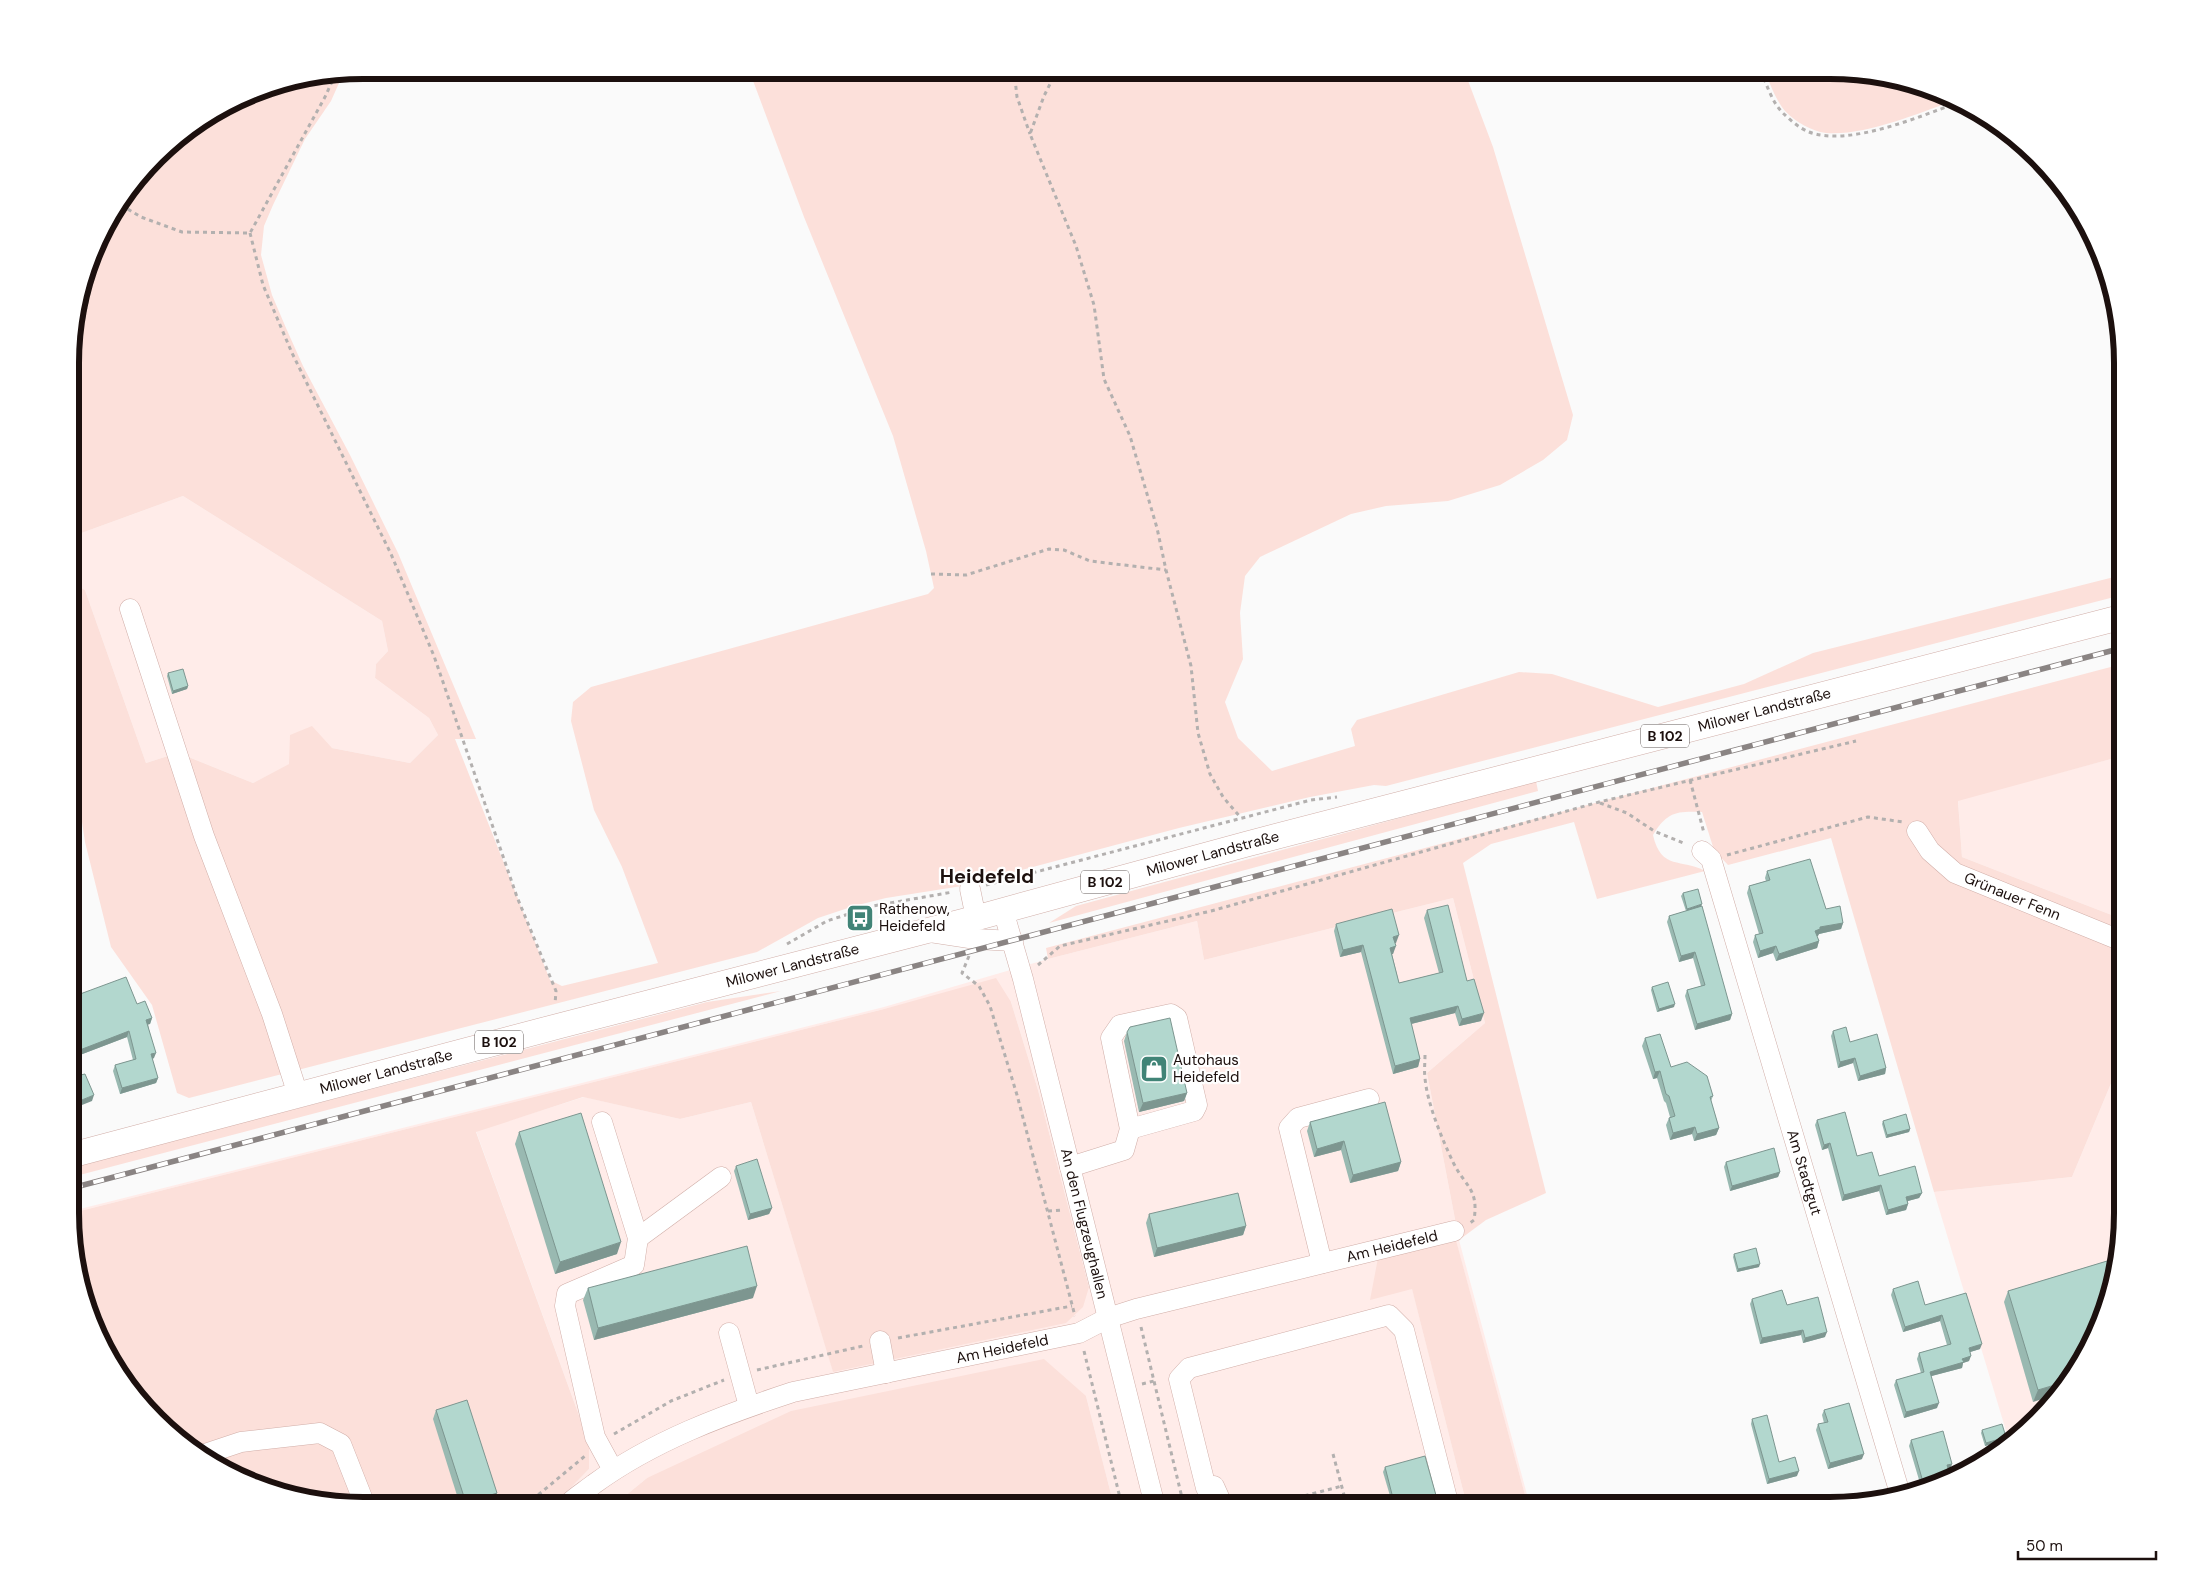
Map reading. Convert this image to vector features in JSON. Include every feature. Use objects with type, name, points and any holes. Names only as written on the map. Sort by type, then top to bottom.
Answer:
[{"type":"main road","name":"Milower Landstraße","points":[[79,1153],[926,931],[976,928],[1003,910],[1247,844],[2114,619]]},
{"type":"street","points":[[130,609],[204,836],[272,1014],[298,1095]]},
{"type":"street","name":"Grünauer Fenn","points":[[1917,831],[1930,851],[1955,872],[2114,938]]},
{"type":"street","name":"Am Stadtgut","points":[[1706,855],[1899,1489]]},
{"type":"street","points":[[970,889],[976,928],[1013,941]]},
{"type":"street","name":"An den Flugzeughallen","points":[[1003,910],[1023,979],[1152,1497]]},
{"type":"street","points":[[1070,1167],[1124,1150],[1130,1129],[1111,1038],[1120,1026],[1172,1014],[1177,1018],[1197,1105],[1194,1111],[1130,1129]]},
{"type":"street","points":[[1322,1263],[1289,1128],[1298,1118],[1369,1099]]},
{"type":"street","points":[[602,1122],[638,1238],[634,1265],[567,1294],[565,1306],[595,1437],[613,1470]]},
{"type":"street","points":[[638,1238],[721,1177]]},
{"type":"street","name":"Am Heidefeld","points":[[578,1497],[613,1470],[675,1436],[749,1406],[792,1392],[1079,1333],[1108,1318],[1136,1309],[1454,1231]]},
{"type":"street","points":[[1217,1497],[1210,1487],[1179,1379],[1188,1368],[1389,1315],[1404,1330],[1448,1497]]},
{"type":"street","points":[[730,1333],[749,1406]]},
{"type":"street","points":[[880,1342],[886,1373]]},
{"type":"street","points":[[210,1452],[241,1442],[320,1433],[341,1444],[363,1497]]},
{"type":"path","points":[[1015,79],[1017,97],[1030,134],[1076,246],[1094,305],[1104,378],[1130,436],[1157,528],[1191,666],[1198,733],[1210,774],[1223,797],[1241,818],[1247,844]]},
{"type":"path","points":[[1030,134],[1052,79]]},
{"type":"path","points":[[1764,79],[1769,92],[1783,113],[1808,132],[1826,136],[1848,136],[1870,131],[1950,105]]},
{"type":"path","points":[[333,80],[326,97],[250,234],[263,285],[292,354],[387,545],[434,656],[517,897],[556,991],[555,1010],[559,1026]]},
{"type":"path","points":[[125,208],[141,217],[182,232],[250,234]]},
{"type":"path","points":[[80,338],[93,273]]},
{"type":"path","points":[[931,574],[966,575],[1049,549],[1064,550],[1090,562],[1166,570]]},
{"type":"path","points":[[1023,979],[1060,946],[1211,911],[1600,802],[1856,741]]},
{"type":"path","points":[[1690,780],[1706,855]]},
{"type":"path","points":[[1600,802],[1627,813],[1654,831],[1706,855],[1868,817],[1906,822],[1917,831]]},
{"type":"path","points":[[976,928],[962,973],[979,986],[990,1006],[1017,1095],[1120,1497]]},
{"type":"path","points":[[1425,1055],[1425,1080],[1433,1112],[1454,1163],[1470,1187],[1477,1204],[1474,1220],[1454,1231]]},
{"type":"path","points":[[1136,1309],[1182,1497]]},
{"type":"path","points":[[1333,1454],[1345,1497]]},
{"type":"path","points":[[1300,1497],[1342,1486]]},
{"type":"shaded area","points":[[341,79],[331,101],[305,139],[273,205],[264,226],[261,255],[272,295],[303,366],[350,455],[398,553],[476,739],[455,739],[550,980],[562,986],[658,963],[622,867],[594,810],[571,721],[573,702],[591,687],[928,594],[934,588],[926,551],[893,436],[804,217],[752,79],[1467,79],[1493,147],[1573,415],[1567,440],[1543,460],[1500,485],[1448,501],[1386,506],[1351,514],[1260,557],[1245,576],[1240,613],[1243,659],[1225,702],[1238,738],[1272,771],[1355,746],[1351,729],[1357,720],[1519,672],[1552,674],[1658,707],[1744,684],[1813,653],[2114,577],[2114,597],[1386,786],[1374,785],[1310,797],[1179,828],[962,886],[886,898],[854,906],[818,918],[757,952],[189,1098],[177,1093],[152,1005],[111,947],[85,842],[79,802],[79,587],[85,590],[146,763],[174,754],[181,754],[253,783],[289,764],[290,735],[312,726],[332,748],[410,763],[438,735],[429,718],[375,678],[376,664],[388,651],[382,621],[183,496],[79,534],[79,344],[84,307],[100,254],[117,221],[137,190],[175,149],[205,127],[237,108],[289,88]]},
{"type":"shaded area","points":[[1768,79],[1849,79],[1904,88],[1946,103],[1874,128],[1841,133],[1826,133],[1815,130],[1794,119],[1782,108]]},
{"type":"shaded area","points":[[183,496],[382,621],[388,651],[376,664],[375,678],[429,718],[438,735],[410,763],[332,748],[290,735],[290,764],[253,783],[181,754],[174,754],[146,763],[85,590],[79,587],[79,534]]},
{"type":"shaded area","points":[[2114,666],[2114,758],[1958,801],[1962,857],[2114,916],[2114,1076],[2072,1177],[1934,1192],[1831,838],[1728,865],[1714,850],[1702,812],[1673,814],[1658,827],[1653,835],[1661,854],[1673,862],[1705,871],[1597,899],[1574,822],[1491,844],[1463,863],[1546,1193],[1486,1220],[1459,1240],[1427,1073],[1485,1023],[1453,898],[1204,960],[1197,921],[1048,959],[1046,948]]},
{"type":"shaded area","points":[[2114,758],[2114,916],[1962,857],[1958,800]]},
{"type":"shaded area","points":[[1536,781],[1538,791],[1049,923],[1076,906]]},
{"type":"shaded area","points":[[1453,898],[1485,1023],[1427,1073],[1459,1240],[1528,1497],[1526,1497],[1456,1241],[1370,1299],[1412,1288],[1465,1497],[1112,1497],[1086,1396],[647,1478],[624,1497],[562,1497],[589,1469],[589,1443],[476,1131],[584,1097],[680,1119],[751,1102],[833,1371],[1089,1286],[1038,1090],[1011,1002],[920,1000],[79,1211],[79,1209],[884,1007],[1048,959],[1197,921],[1204,960]]},
{"type":"shaded area","points":[[996,978],[1011,1002],[1038,1090],[1089,1287],[1083,1307],[1066,1323],[833,1372],[751,1102],[680,1119],[583,1097],[476,1132],[589,1443],[589,1469],[562,1497],[344,1497],[289,1488],[254,1476],[221,1459],[190,1439],[149,1401],[117,1355],[100,1322],[84,1269],[79,1232],[79,1211],[884,1009]]},
{"type":"shaded area","points":[[781,991],[79,1175],[79,1165],[707,1002]]},
{"type":"shaded area","points":[[2114,1076],[2114,1232],[2105,1287],[2093,1322],[2066,1371],[2044,1401],[2007,1435],[1934,1192],[2072,1177]]},
{"type":"shaded area","points":[[1456,1240],[1526,1497],[1465,1497],[1412,1289],[1370,1300],[1378,1258]]},
{"type":"shaded area","points":[[1044,1359],[1086,1396],[1112,1497],[624,1497],[647,1478],[791,1411]]},
{"type":"building","points":[[183,669],[188,686],[173,691],[168,673]]},
{"type":"building","points":[[1810,859],[1826,909],[1840,906],[1843,923],[1820,927],[1820,929],[1815,931],[1819,941],[1779,954],[1776,946],[1760,951],[1755,935],[1763,933],[1749,886],[1770,880],[1767,871]]},
{"type":"building","points":[[1698,889],[1702,904],[1687,909],[1683,893]]},
{"type":"building","points":[[1448,905],[1467,981],[1474,979],[1484,1013],[1462,1019],[1458,1006],[1410,1018],[1420,1059],[1395,1066],[1363,945],[1343,950],[1336,924],[1392,909],[1399,935],[1393,937],[1396,946],[1390,948],[1399,983],[1443,972],[1427,910]]},
{"type":"building","points":[[1702,906],[1732,1014],[1697,1024],[1687,990],[1705,985],[1695,952],[1681,956],[1669,916]]},
{"type":"building","points":[[126,977],[137,1004],[145,1001],[152,1018],[146,1020],[156,1053],[151,1054],[158,1078],[122,1088],[115,1065],[136,1059],[129,1031],[79,1050],[79,994]]},
{"type":"building","points":[[1668,982],[1675,1004],[1659,1009],[1652,987]]},
{"type":"building","name":"Autohaus Heidefeld","points":[[1170,1018],[1187,1093],[1143,1103],[1127,1032],[1130,1027]]},
{"type":"building","points":[[1846,1027],[1850,1042],[1877,1034],[1886,1068],[1860,1076],[1855,1058],[1840,1062],[1833,1031]]},
{"type":"building","points":[[1660,1034],[1671,1067],[1687,1062],[1707,1076],[1713,1096],[1710,1097],[1719,1128],[1697,1134],[1695,1127],[1673,1133],[1669,1118],[1675,1116],[1669,1096],[1666,1094],[1660,1071],[1655,1072],[1645,1038]]},
{"type":"building","points":[[85,1074],[94,1095],[79,1101],[79,1075]]},
{"type":"building","points":[[1385,1102],[1401,1162],[1353,1175],[1344,1141],[1317,1149],[1310,1122]]},
{"type":"building","points":[[1845,1112],[1857,1156],[1872,1152],[1879,1176],[1915,1166],[1922,1193],[1906,1197],[1908,1204],[1888,1210],[1881,1185],[1844,1195],[1830,1143],[1824,1145],[1817,1120]]},
{"type":"building","points":[[581,1113],[621,1242],[560,1262],[519,1132]]},
{"type":"building","points":[[1906,1114],[1910,1129],[1887,1135],[1883,1121]]},
{"type":"building","points":[[1774,1148],[1780,1172],[1732,1186],[1726,1162]]},
{"type":"building","points":[[757,1159],[772,1208],[750,1214],[736,1166]]},
{"type":"building","points":[[1238,1193],[1246,1226],[1157,1248],[1149,1214]]},
{"type":"building","points":[[747,1246],[757,1286],[598,1328],[588,1288]]},
{"type":"building","points":[[1756,1248],[1760,1264],[1738,1269],[1734,1254]]},
{"type":"building","points":[[2111,1260],[2105,1287],[2093,1322],[2076,1355],[2057,1384],[2038,1390],[2008,1291]]},
{"type":"building","points":[[1918,1281],[1925,1305],[1966,1293],[1982,1344],[1969,1348],[1971,1356],[1962,1359],[1964,1362],[1930,1372],[1939,1403],[1906,1412],[1896,1380],[1924,1372],[1919,1353],[1951,1344],[1942,1315],[1905,1327],[1893,1289]]},
{"type":"building","points":[[1782,1290],[1787,1305],[1818,1297],[1827,1332],[1805,1338],[1803,1330],[1762,1338],[1752,1299]]},
{"type":"building","points":[[467,1400],[497,1493],[485,1497],[464,1497],[436,1410]]},
{"type":"building","points":[[1849,1403],[1864,1454],[1830,1463],[1818,1424],[1828,1422],[1824,1410]]},
{"type":"building","points":[[1767,1415],[1779,1462],[1795,1457],[1799,1471],[1769,1479],[1752,1419]]},
{"type":"building","points":[[2002,1424],[2006,1437],[1986,1443],[1982,1430]]},
{"type":"building","points":[[1943,1431],[1952,1464],[1947,1465],[1949,1471],[1923,1482],[1911,1440]]},
{"type":"building","points":[[1425,1456],[1436,1497],[1393,1497],[1385,1467]]},
{"type":"railway","points":[[79,1186],[2114,650]]},
{"type":"place","name":"Rathenow, Heidefeld","points":[[860,918]]},
{"type":"place","name":"Autohaus Heidefeld","points":[[1154,1069]]},
{"type":"district","name":"Heidefeld","points":[[987,876]]}]
